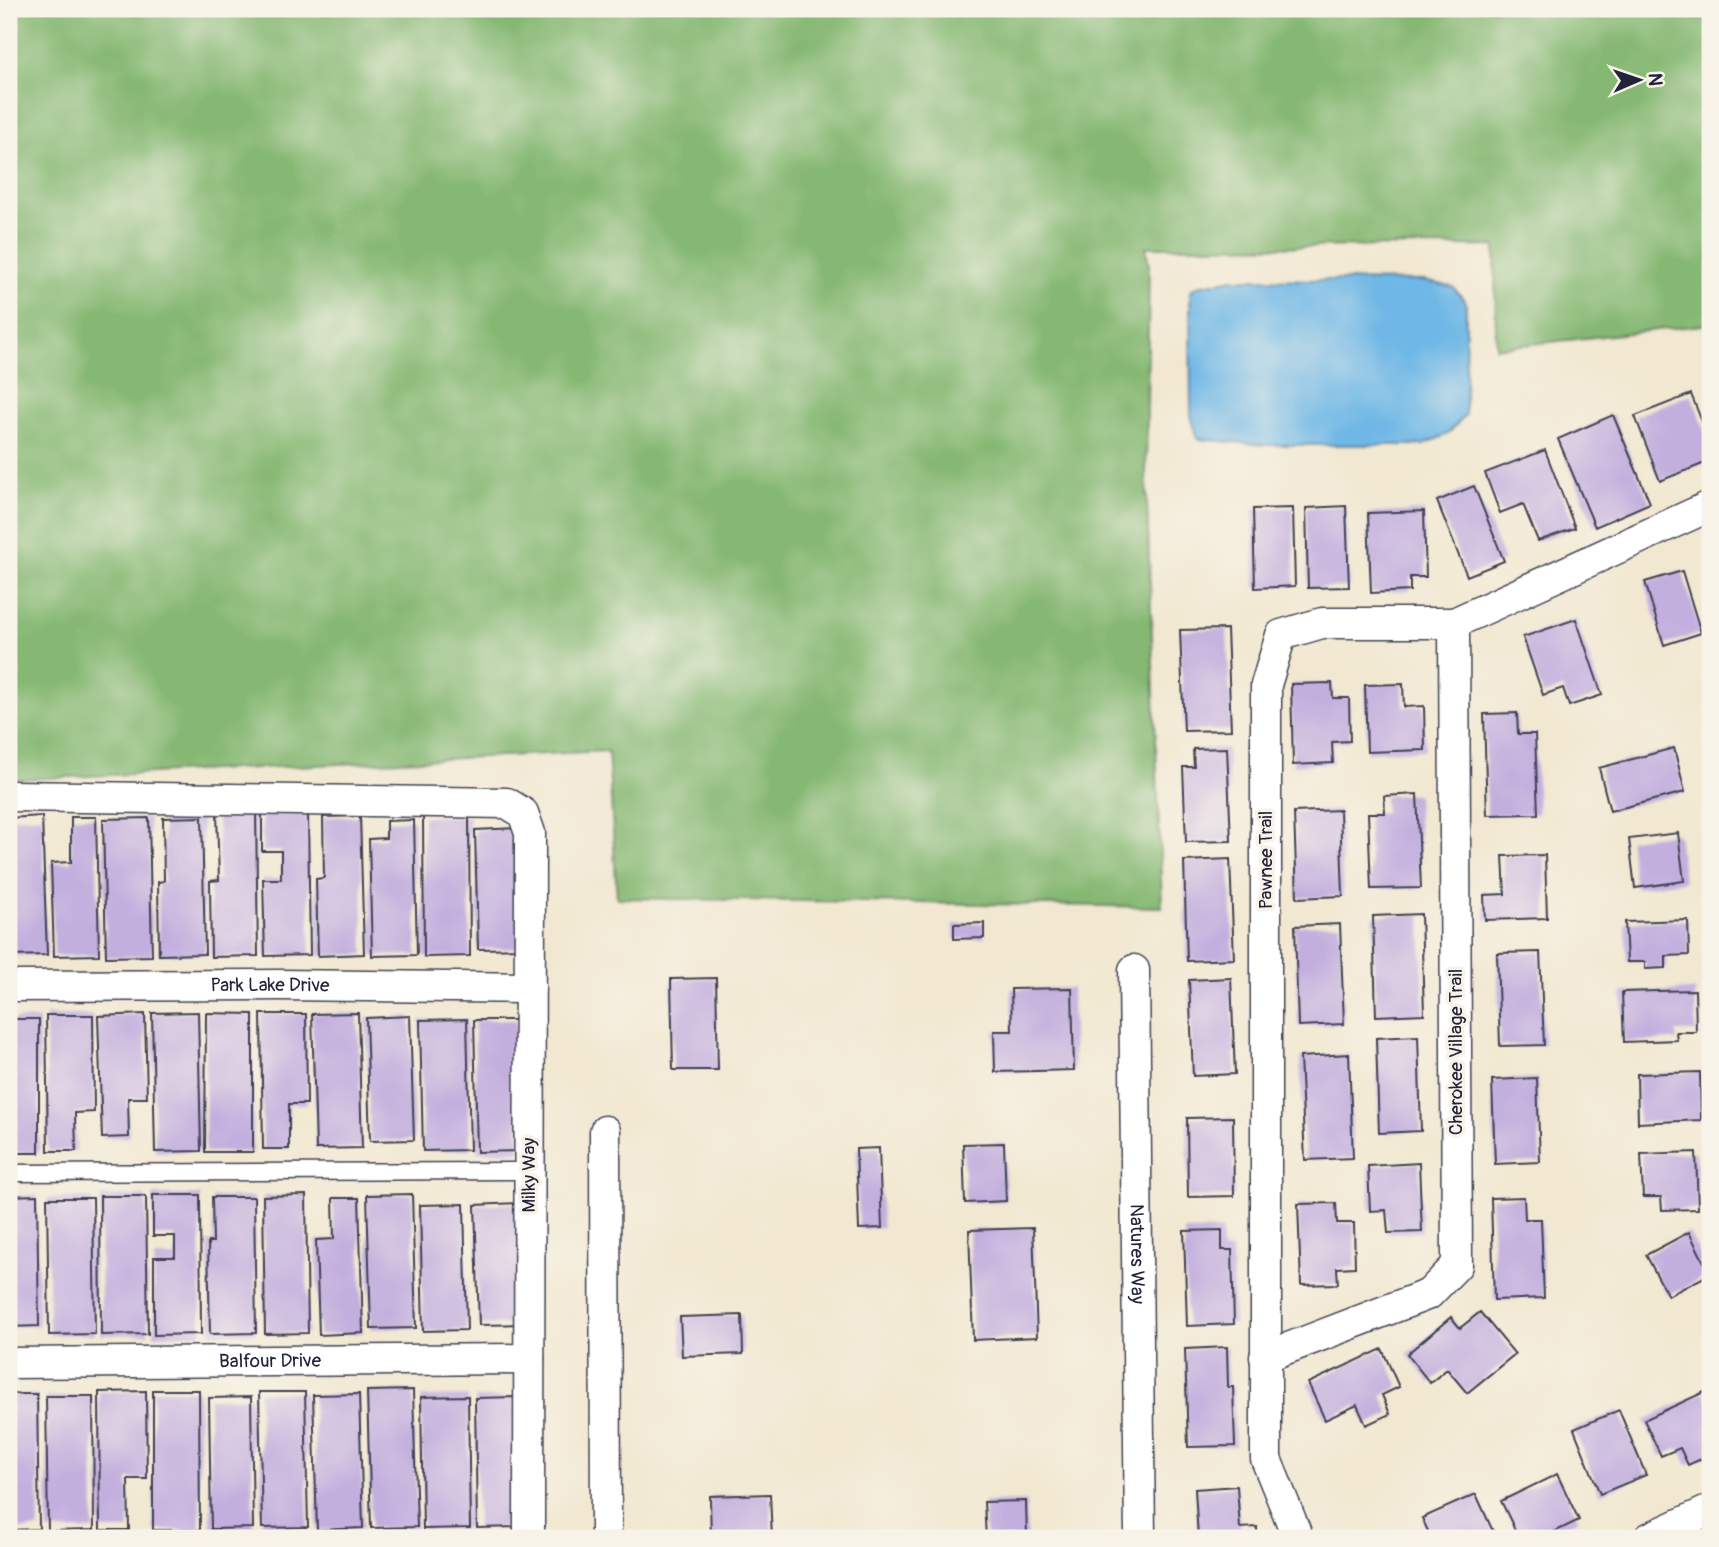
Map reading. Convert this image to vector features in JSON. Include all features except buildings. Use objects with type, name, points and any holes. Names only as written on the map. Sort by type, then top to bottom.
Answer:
[{"type":"street","name":"Pawnee Trail","points":[[1298,1538],[1266,1459],[1266,685],[1281,635],[1322,623],[1454,624],[1708,514]]},
{"type":"street","name":"Cherokee Village Trail","points":[[1265,1357],[1429,1294],[1457,1265],[1454,624]]},
{"type":"street","name":"Milky Way","points":[[9,796],[507,803],[523,813],[530,833],[529,1538]]},
{"type":"street","name":"Natures Way","points":[[1134,970],[1140,1538]]},
{"type":"street","name":"Park Lake Drive","points":[[9,986],[530,988]]},
{"type":"street","points":[[605,1131],[606,1538]]},
{"type":"street","name":"Balfour Drive","points":[[9,1363],[529,1359]]},
{"type":"street","points":[[1649,1538],[1710,1510]]},
{"type":"lane","points":[[9,1173],[529,1171]]},
{"type":"green space","points":[[9,9],[1710,9],[1710,324],[1496,348],[1495,246],[1146,247],[1149,265],[1146,475],[1162,907],[617,898],[608,751],[9,780]]},
{"type":"water","points":[[1233,279],[1424,281],[1453,287],[1466,302],[1465,415],[1448,434],[1423,445],[1264,445],[1198,439],[1191,417],[1190,291],[1197,286]]}]
